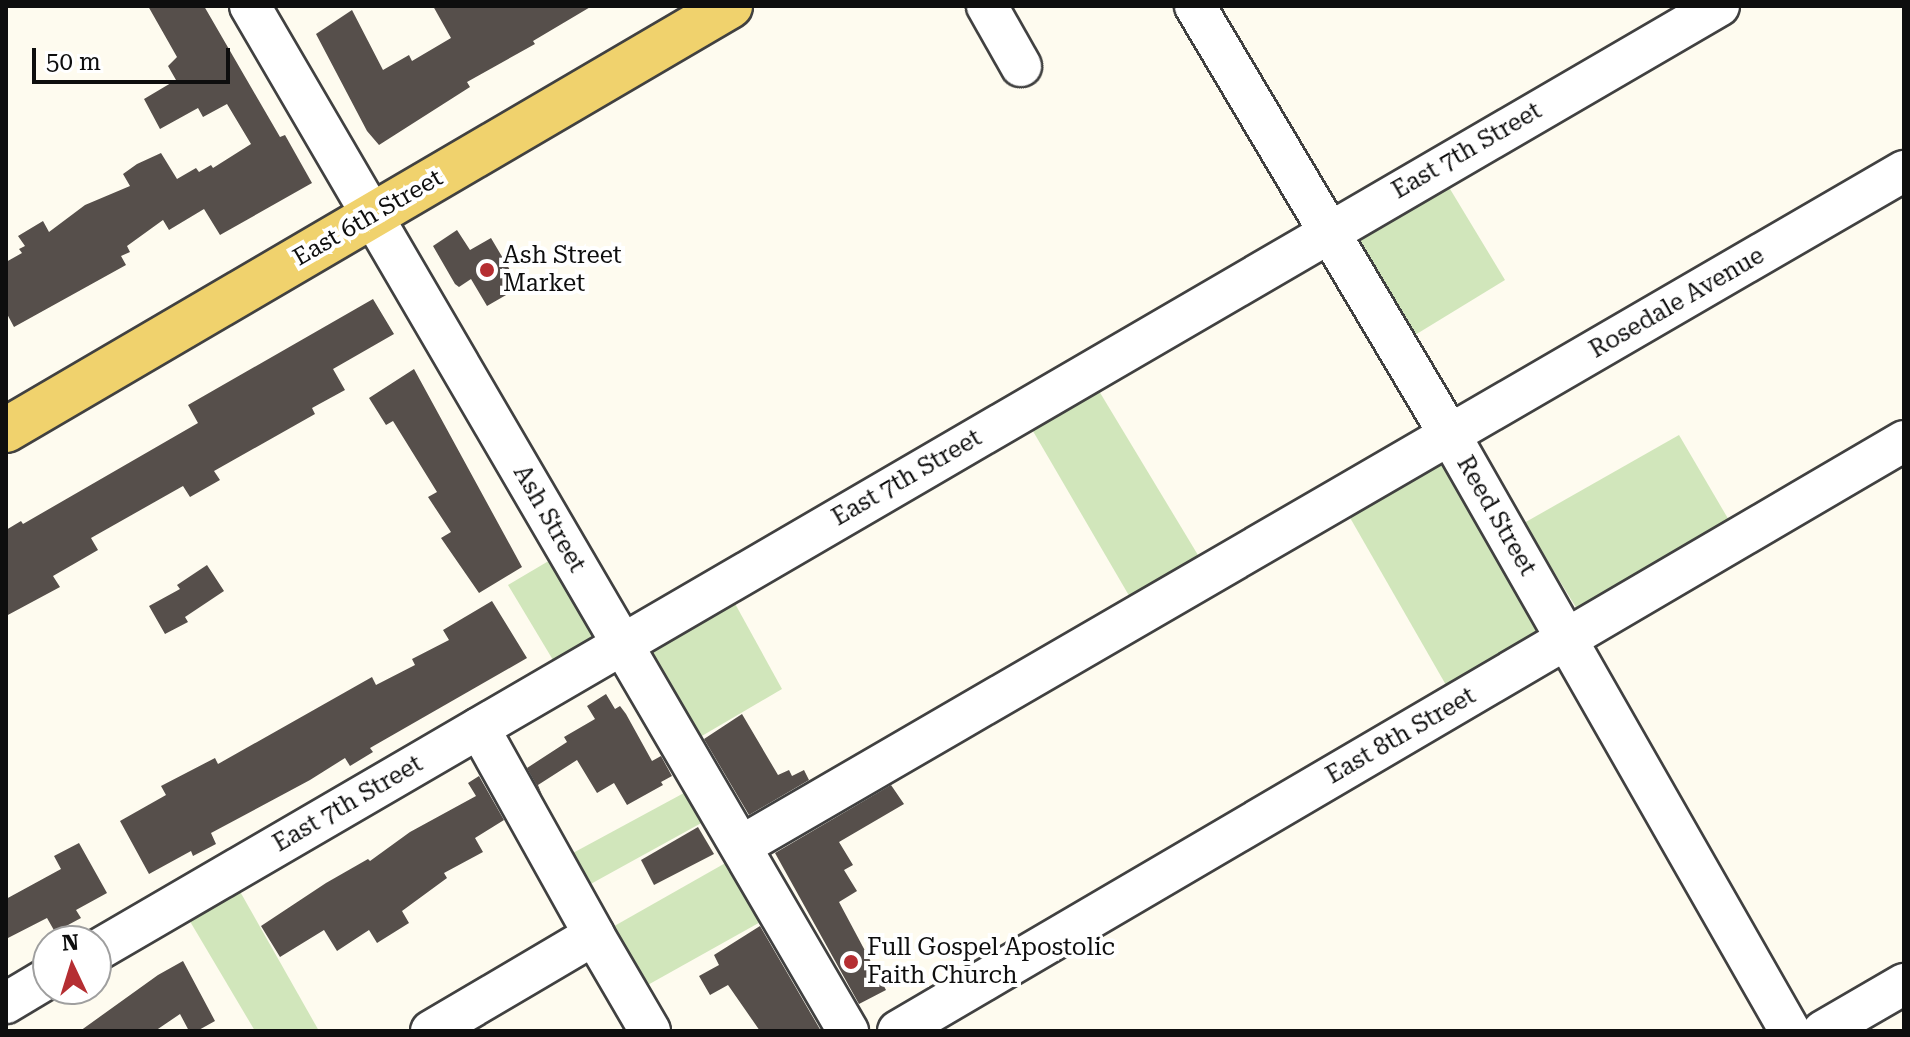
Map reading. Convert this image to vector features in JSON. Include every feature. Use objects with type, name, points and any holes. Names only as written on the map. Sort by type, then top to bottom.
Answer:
[{"type":"main road","name":"East 6th Street","points":[[6,430],[730,6]]},
{"type":"street","name":"Ash Street","points":[[250,6],[848,1031]]},
{"type":"street","points":[[987,6],[1021,66]]},
{"type":"street","name":"Reed Street","points":[[1195,6],[1450,435],[1790,1031]]},
{"type":"street","name":"East 7th Street","points":[[112,942],[1719,6]]},
{"type":"street","name":"Rosedale Avenue","points":[[741,846],[1904,171]]},
{"type":"street","name":"East 8th Street","points":[[898,1031],[1904,441]]},
{"type":"street","points":[[479,728],[650,1031]]},
{"type":"street","points":[[431,1031],[594,935]]},
{"type":"street","points":[[1823,1031],[1904,984]]},
{"type":"street","points":[[6,1003],[32,988]]},
{"type":"green space","points":[[1447,184],[1505,280],[1415,335],[1358,239]]},
{"type":"green space","points":[[1096,386],[1207,570],[1138,611],[1030,426]]},
{"type":"green space","points":[[1679,435],[1730,522],[1577,609],[1524,523]]},
{"type":"green space","points":[[1440,447],[1544,629],[1446,685],[1341,502]]},
{"type":"green space","points":[[557,556],[601,636],[556,665],[508,585]]},
{"type":"green space","points":[[733,600],[782,689],[695,740],[650,662],[649,650]]},
{"type":"green space","points":[[695,787],[714,816],[578,891],[560,860]]},
{"type":"green space","points":[[736,857],[771,916],[637,991],[602,933]]},
{"type":"green space","points":[[238,888],[319,1031],[255,1031],[188,918]]},
{"type":"building","points":[[148,6],[204,6],[280,137],[285,135],[312,183],[220,235],[204,209],[169,230],[163,220],[127,246],[130,252],[121,256],[126,265],[14,327],[6,312],[6,262],[22,253],[19,249],[25,246],[18,236],[43,221],[49,232],[85,205],[130,186],[123,174],[161,153],[177,179],[196,168],[199,172],[211,165],[213,168],[251,144],[227,104],[203,117],[198,108],[160,129],[144,99],[176,80],[168,66],[177,57]]},
{"type":"building","points":[[433,6],[592,6],[533,41],[535,44],[467,82],[470,87],[379,145],[367,131],[316,34],[352,10],[383,70],[409,55],[412,61],[451,38]]},
{"type":"building","points":[[457,230],[470,250],[491,238],[520,287],[487,306],[471,279],[459,287],[455,284],[433,246]]},
{"type":"building","points":[[373,299],[394,334],[333,369],[345,390],[312,408],[315,414],[214,471],[220,480],[190,497],[183,486],[91,538],[98,550],[53,576],[60,587],[6,616],[6,530],[21,521],[23,524],[198,423],[188,405]]},
{"type":"building","points":[[414,369],[522,567],[479,593],[441,538],[451,532],[428,497],[437,492],[393,421],[386,425],[369,398]]},
{"type":"building","points":[[207,565],[224,591],[185,617],[188,622],[165,634],[149,606],[180,589],[177,585]]},
{"type":"building","points":[[492,601],[527,658],[370,748],[373,752],[350,766],[345,758],[211,833],[216,844],[193,856],[191,851],[149,874],[120,821],[166,795],[161,786],[215,758],[218,764],[372,677],[376,685],[415,665],[412,659],[449,640],[443,630]]},
{"type":"building","points":[[606,694],[615,709],[620,706],[626,714],[652,761],[661,756],[672,776],[661,782],[663,785],[627,805],[614,783],[597,793],[577,760],[538,785],[542,795],[527,768],[567,742],[564,737],[595,719],[587,706]]},
{"type":"building","points":[[742,714],[778,775],[789,770],[792,776],[804,770],[809,780],[749,815],[704,739]]},
{"type":"building","points":[[479,776],[504,820],[475,838],[483,852],[444,873],[447,878],[402,911],[409,923],[377,943],[369,930],[337,951],[324,930],[280,957],[261,926],[326,883],[368,859],[370,861],[410,832],[476,796],[468,783]]},
{"type":"building","points":[[891,785],[904,804],[839,842],[853,865],[844,870],[857,891],[839,902],[886,990],[859,1004],[775,853]]},
{"type":"building","points":[[698,827],[714,854],[654,885],[641,860]]},
{"type":"building","points":[[79,843],[107,893],[76,910],[81,918],[68,925],[51,925],[47,918],[6,939],[6,899],[61,869],[54,856]]},
{"type":"building","points":[[760,926],[821,1031],[760,1031],[728,985],[710,995],[699,976],[719,965],[714,955]]},
{"type":"building","points":[[183,961],[215,1021],[197,1031],[189,1031],[180,1014],[155,1031],[80,1031],[158,975]]},
{"type":"place","name":"Ash Street Market","points":[[487,270]]},
{"type":"place","name":"Full Gospel Apostolic Faith Church","points":[[851,962]]}]
